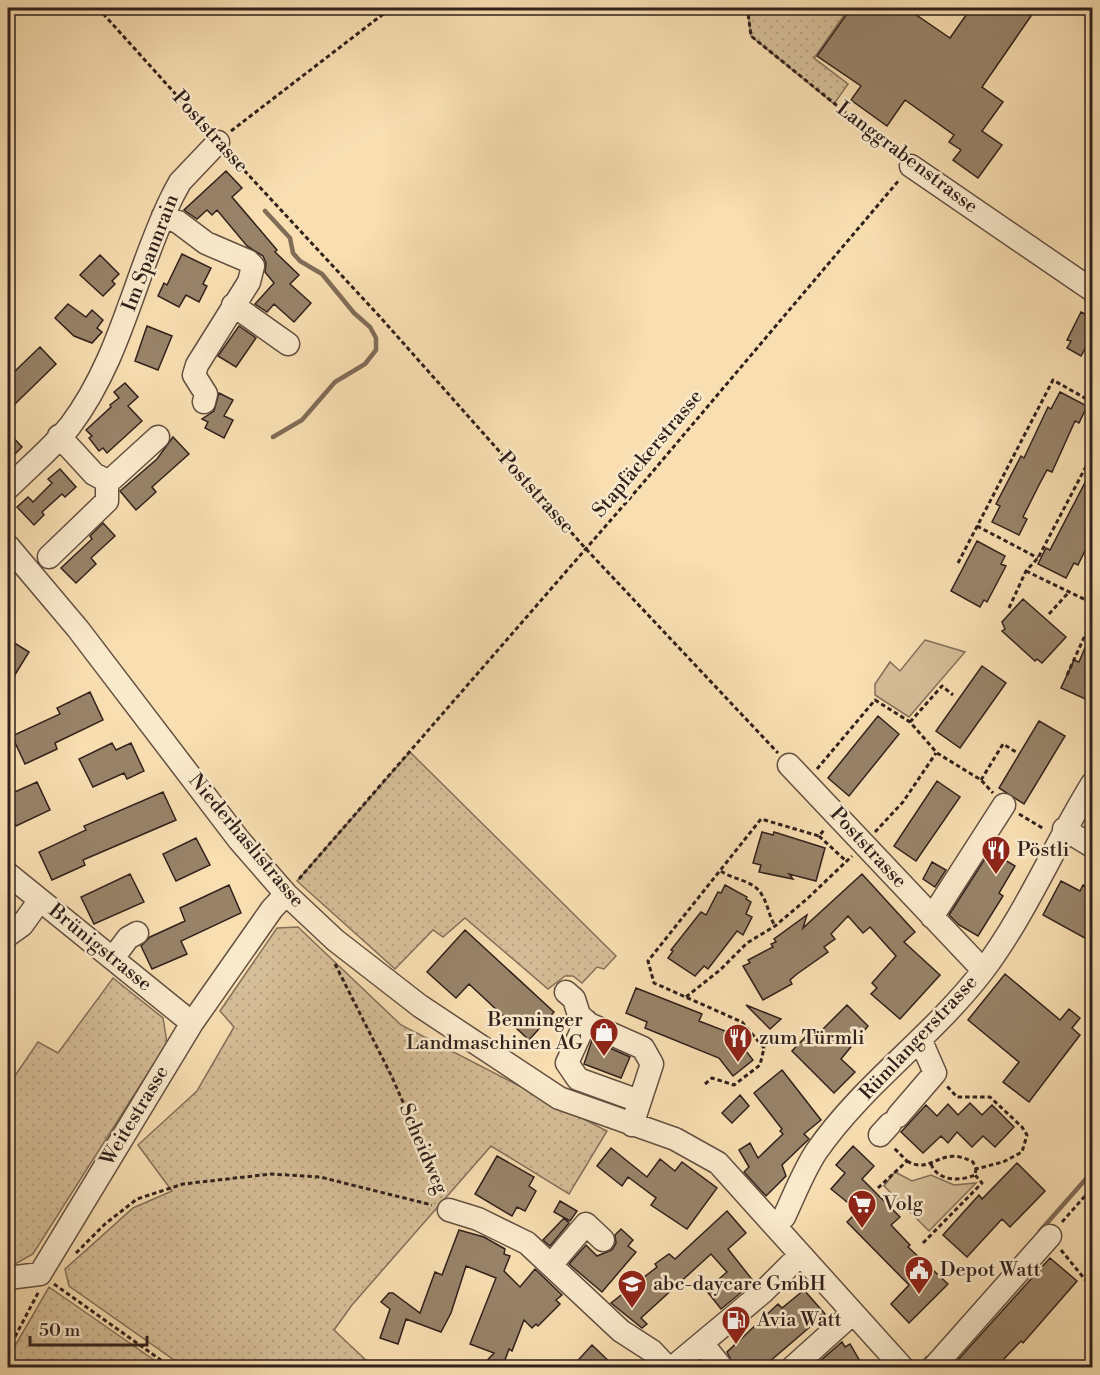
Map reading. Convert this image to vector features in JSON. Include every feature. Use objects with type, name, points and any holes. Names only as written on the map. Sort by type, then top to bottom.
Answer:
[{"type":"street","name":"Im Spannrain","points":[[8,488],[69,426],[107,364],[163,216],[180,182],[218,142]]},
{"type":"street","name":"Langgrabenstrasse","points":[[911,166],[1092,290]]},
{"type":"street","points":[[163,216],[178,222],[206,243],[248,261],[253,266],[253,276],[196,365],[194,375],[206,394],[204,402]]},
{"type":"street","points":[[233,305],[288,344]]},
{"type":"street","points":[[59,436],[94,474],[107,481]]},
{"type":"street","points":[[107,481],[114,478],[158,437]]},
{"type":"street","points":[[49,557],[106,501],[107,481]]},
{"type":"street","name":"Niederhaslistrasse","points":[[8,546],[78,629],[239,840],[286,894],[335,940],[420,1006],[559,1098],[675,1139],[718,1162],[903,1368]]},
{"type":"street","name":"Poststrasse","points":[[797,773],[983,970]]},
{"type":"street","name":"Rümlangerstrasse","points":[[776,1225],[784,1217],[815,1154],[833,1130],[954,1007],[983,970],[1025,902],[1057,831],[1092,784]]},
{"type":"street","points":[[929,914],[1004,805]]},
{"type":"street","points":[[1057,831],[1092,846]]},
{"type":"street","points":[[929,914],[956,859]]},
{"type":"street","name":"Brünigstrasse","points":[[8,874],[192,1023]]},
{"type":"street","name":"Weitestrasse","points":[[40,1274],[192,1023],[272,909],[286,894]]},
{"type":"street","points":[[8,935],[22,925],[40,900]]},
{"type":"street","points":[[113,958],[128,938],[137,933]]},
{"type":"street","points":[[566,992],[574,999],[579,1015],[586,1021],[643,1048],[652,1064],[632,1125]]},
{"type":"street","points":[[586,1021],[567,1064],[578,1078],[639,1101]]},
{"type":"street","points":[[889,1125],[935,1073],[921,1041]]},
{"type":"street","name":"Scheidweg","points":[[449,1210],[478,1219],[526,1243],[621,1331],[652,1351],[670,1368]]},
{"type":"street","points":[[551,1265],[585,1224],[603,1240]]},
{"type":"street","points":[[933,1368],[1050,1236]]},
{"type":"street","points":[[670,1368],[763,1292],[801,1255]]},
{"type":"street","points":[[8,1278],[40,1274]]},
{"type":"street","points":[[792,1368],[853,1313]]},
{"type":"street","points":[[702,1343],[722,1368]]},
{"type":"path","name":"Poststrasse","points":[[98,8],[381,318],[586,549],[797,773]]},
{"type":"path","points":[[218,142],[391,8]]},
{"type":"path","name":"Langgrabenstrasse","points":[[751,8],[748,13],[751,36],[911,166]]},
{"type":"path","name":"Stapfäckerstrasse","points":[[286,894],[586,549],[911,166]]},
{"type":"path","points":[[958,563],[1053,380],[1092,402]]},
{"type":"path","points":[[1009,608],[1026,571],[1038,558],[1092,455]]},
{"type":"path","points":[[977,526],[1038,558]]},
{"type":"path","points":[[1026,571],[1092,603]]},
{"type":"path","points":[[1049,614],[1069,592]]},
{"type":"path","points":[[1067,675],[1092,620]]},
{"type":"path","points":[[910,723],[942,686],[953,695]]},
{"type":"path","points":[[797,773],[819,767],[875,700],[910,723],[936,753],[981,780],[1004,805],[1057,831]]},
{"type":"path","points":[[981,780],[1003,744],[1016,752]]},
{"type":"path","points":[[686,997],[720,970],[747,942],[775,926],[864,844],[903,802],[936,753]]},
{"type":"path","points":[[819,836],[838,816]]},
{"type":"path","points":[[705,1084],[712,1078],[734,1085],[760,1065],[764,1048],[742,1022],[654,983],[648,961],[760,819],[819,836],[846,861]]},
{"type":"path","points":[[721,871],[746,882],[762,894],[768,915],[775,926]]},
{"type":"path","name":"Scheidweg","points":[[335,940],[329,953],[392,1077],[449,1210]]},
{"type":"path","points":[[935,1073],[957,1097],[990,1097],[1022,1127],[1027,1135],[1022,1152],[1012,1159],[976,1169]]},
{"type":"path","points":[[889,1125],[907,1161],[920,1166],[931,1164],[939,1158],[950,1155],[973,1162],[976,1169],[975,1175]]},
{"type":"path","points":[[878,1188],[907,1161]]},
{"type":"path","points":[[931,1164],[936,1173],[956,1180],[975,1175]]},
{"type":"path","points":[[75,1254],[105,1224],[137,1199],[183,1184],[216,1180],[271,1174],[320,1177],[449,1210]]},
{"type":"path","points":[[923,1243],[982,1183],[975,1175]]},
{"type":"path","points":[[1092,1188],[1050,1236],[1092,1288]]},
{"type":"path","points":[[8,1350],[39,1294],[40,1274]]},
{"type":"path","points":[[40,1274],[172,1368]]},
{"type":"path","points":[[1081,1368],[1092,1354]]},
{"type":"shaded area","points":[[751,8],[849,8],[814,58],[848,84],[834,104],[751,36],[748,13]]},
{"type":"shaded area","points":[[925,640],[965,652],[909,717],[875,695],[875,684],[890,662],[900,671]]},
{"type":"shaded area","points":[[410,752],[616,956],[604,969],[597,967],[582,983],[573,976],[565,976],[548,989],[465,918],[443,937],[433,930],[395,969],[297,881]]},
{"type":"shaded area","points":[[298,927],[401,1025],[607,1131],[569,1194],[491,1146],[352,1305],[334,1330],[369,1363],[366,1367],[184,1367],[69,1286],[65,1269],[133,1208],[172,1191],[138,1145],[197,1091],[234,1027],[220,1011],[277,928]]},
{"type":"shaded area","points":[[113,978],[163,1018],[167,1043],[33,1254],[8,1268],[8,1086],[38,1042],[58,1053]]},
{"type":"shaded area","points":[[895,1172],[912,1181],[931,1175],[954,1185],[976,1183],[929,1231],[884,1186]]},
{"type":"shaded area","points":[[49,1287],[164,1367],[8,1367],[8,1358]]},
{"type":"building","points":[[851,8],[906,8],[950,38],[971,8],[1017,8],[1031,16],[982,87],[1003,102],[982,131],[1002,145],[978,178],[953,160],[961,150],[949,142],[954,135],[905,100],[887,126],[851,100],[861,86],[817,56]]},
{"type":"building","points":[[226,171],[242,188],[232,197],[277,250],[275,252],[299,275],[290,284],[311,303],[294,322],[274,304],[267,312],[255,304],[274,283],[265,272],[266,263],[263,256],[247,246],[217,210],[212,215],[207,210],[197,219],[184,210]]},
{"type":"building","points":[[182,254],[211,268],[203,284],[207,286],[199,302],[186,295],[179,307],[158,296],[164,283],[167,285]]},
{"type":"building","points":[[100,255],[119,274],[112,281],[115,284],[103,296],[80,275]]},
{"type":"building","points":[[68,304],[86,317],[92,310],[103,320],[97,328],[102,332],[92,343],[74,336],[55,318]]},
{"type":"building","points":[[1081,312],[1092,318],[1092,353],[1085,349],[1081,356],[1067,348],[1071,341],[1067,340]]},
{"type":"building","points":[[147,326],[172,336],[158,370],[135,361]]},
{"type":"building","points":[[239,326],[256,338],[236,367],[218,356]]},
{"type":"building","points":[[40,347],[56,364],[14,405],[8,398],[8,363],[15,371]]},
{"type":"building","points":[[125,383],[138,397],[128,406],[142,421],[107,453],[103,448],[99,451],[89,438],[92,436],[86,430],[119,398],[114,392]]},
{"type":"building","points":[[1060,392],[1087,406],[1079,423],[1075,421],[1052,472],[1047,470],[1039,485],[1023,517],[1027,519],[1019,535],[992,522],[1000,506],[996,504],[1021,456],[1024,458],[1048,407],[1051,409]]},
{"type":"building","points":[[219,393],[233,400],[224,416],[233,420],[224,438],[205,428],[208,422],[202,419],[214,411]]},
{"type":"building","points":[[8,432],[22,447],[8,461]]},
{"type":"building","points":[[173,437],[189,454],[152,487],[156,492],[136,510],[120,491],[157,459]]},
{"type":"building","points":[[60,469],[76,487],[65,497],[62,494],[42,512],[44,515],[34,525],[17,507],[28,497],[33,502],[52,483],[48,479]]},
{"type":"building","points":[[1092,469],[1092,536],[1078,565],[1074,563],[1066,578],[1038,564],[1046,548],[1050,550]]},
{"type":"building","points":[[103,523],[115,536],[91,558],[96,564],[76,583],[61,568],[92,539],[90,536]]},
{"type":"building","points":[[977,541],[1005,556],[1001,564],[1006,566],[987,602],[984,600],[980,607],[951,591]]},
{"type":"building","points":[[1023,599],[1066,637],[1042,663],[1037,659],[1035,661],[1002,631],[1005,629],[1002,622]]},
{"type":"building","points":[[1092,631],[1092,702],[1061,688],[1074,660],[1079,662]]},
{"type":"building","points":[[8,639],[29,652],[8,686]]},
{"type":"building","points":[[982,666],[1006,683],[960,748],[936,731]]},
{"type":"building","points":[[90,692],[103,720],[55,743],[57,749],[25,764],[12,736],[60,714],[57,708]]},
{"type":"building","points":[[878,716],[899,734],[849,796],[828,778]]},
{"type":"building","points":[[1039,721],[1065,736],[1024,804],[999,788]]},
{"type":"building","points":[[112,743],[116,750],[131,743],[144,771],[127,779],[124,773],[93,787],[79,759]]},
{"type":"building","points":[[937,781],[960,797],[916,861],[894,846]]},
{"type":"building","points":[[37,782],[50,810],[16,826],[13,819],[8,821],[8,795]]},
{"type":"building","points":[[163,792],[176,820],[83,860],[85,865],[52,880],[39,852],[86,830],[84,826]]},
{"type":"building","points":[[762,832],[773,835],[774,832],[825,848],[816,881],[789,874],[793,879],[759,872],[761,865],[753,863]]},
{"type":"building","points":[[196,838],[210,865],[176,881],[163,854]]},
{"type":"building","points":[[990,851],[1015,866],[999,893],[1003,896],[978,936],[959,925],[949,915]]},
{"type":"building","points":[[932,862],[946,870],[935,887],[923,879]]},
{"type":"building","points":[[130,874],[144,902],[94,924],[81,897]]},
{"type":"building","points":[[862,874],[915,932],[904,942],[940,975],[900,1019],[871,994],[877,988],[872,983],[896,956],[870,927],[863,933],[848,916],[831,934],[835,939],[824,947],[828,952],[790,980],[792,984],[763,1000],[743,966],[750,963],[748,960],[773,947],[771,944],[776,942],[774,939],[807,915],[803,928]]},
{"type":"building","points":[[1061,881],[1080,891],[1083,885],[1092,890],[1092,942],[1043,915]]},
{"type":"building","points":[[229,885],[241,913],[181,941],[187,954],[152,969],[141,946],[150,937],[185,921],[180,908]]},
{"type":"building","points":[[725,885],[747,897],[746,899],[751,902],[746,914],[752,917],[743,935],[737,931],[708,969],[704,966],[695,976],[668,958],[673,951],[671,950],[701,912],[706,915],[718,892],[721,893]]},
{"type":"building","points":[[465,930],[554,1012],[529,1040],[469,984],[456,998],[427,972]]},
{"type":"building","points":[[1005,974],[1060,1020],[1069,1009],[1080,1018],[1072,1028],[1080,1035],[1029,1102],[1003,1082],[1019,1062],[968,1020]]},
{"type":"building","points":[[636,988],[702,1014],[699,1021],[733,1034],[753,1060],[733,1076],[719,1058],[645,1028],[647,1022],[626,1013]]},
{"type":"building","points":[[746,1005],[781,1019],[770,1029]]},
{"type":"building","points":[[847,1005],[868,1026],[841,1059],[855,1072],[834,1093],[792,1051],[812,1030],[817,1035]]},
{"type":"building","points":[[592,1040],[630,1057],[621,1078],[584,1064]]},
{"type":"building","points":[[782,1070],[821,1120],[804,1134],[809,1139],[782,1165],[786,1176],[766,1196],[744,1172],[749,1167],[739,1150],[750,1143],[758,1158],[783,1134],[780,1131],[782,1129],[754,1093]]},
{"type":"building","points":[[740,1095],[749,1106],[732,1123],[722,1113]]},
{"type":"building","points":[[970,1103],[982,1115],[992,1105],[1014,1127],[995,1147],[983,1136],[972,1147],[957,1132],[948,1143],[941,1136],[923,1153],[901,1132],[926,1105],[937,1116],[948,1104],[958,1115]]},
{"type":"building","points":[[853,1146],[874,1166],[862,1179],[900,1217],[891,1225],[910,1245],[908,1247],[948,1284],[909,1323],[891,1304],[909,1285],[847,1222],[858,1211],[831,1189],[845,1173],[836,1165]]},
{"type":"building","points":[[611,1148],[647,1177],[660,1159],[675,1171],[682,1162],[717,1188],[687,1229],[651,1205],[656,1198],[628,1177],[622,1186],[597,1166]]},
{"type":"building","points":[[497,1156],[534,1177],[529,1186],[536,1191],[525,1211],[517,1207],[512,1216],[475,1194]]},
{"type":"building","points":[[1017,1163],[1045,1191],[1010,1227],[1002,1219],[967,1257],[943,1235],[979,1195],[982,1199]]},
{"type":"building","points":[[560,1201],[577,1211],[570,1221],[554,1212]]},
{"type":"building","points":[[727,1211],[746,1233],[728,1249],[754,1282],[721,1309],[706,1290],[727,1272],[711,1254],[641,1318],[647,1324],[642,1328],[611,1303],[657,1267],[655,1264],[669,1254],[675,1259]]},
{"type":"building","points":[[564,1218],[569,1223],[550,1246],[543,1240]]},
{"type":"building","points":[[621,1229],[633,1240],[628,1246],[636,1252],[602,1292],[569,1264],[586,1245],[597,1256],[612,1250],[616,1243],[615,1235]]},
{"type":"building","points":[[459,1230],[484,1237],[505,1249],[504,1254],[510,1256],[504,1271],[520,1287],[535,1269],[562,1295],[556,1300],[560,1304],[538,1326],[536,1324],[532,1328],[524,1320],[512,1351],[509,1349],[502,1368],[480,1368],[494,1353],[470,1344],[496,1278],[466,1266],[451,1313],[441,1332],[406,1319],[398,1344],[380,1338],[390,1309],[381,1302],[389,1293],[393,1293],[420,1313],[435,1272],[442,1275]]},
{"type":"building","points":[[1050,1258],[1077,1281],[1023,1343],[1021,1341],[1002,1361],[1008,1368],[965,1368],[957,1361]]},
{"type":"building","points":[[804,1290],[825,1314],[762,1368],[735,1368],[727,1352],[778,1304],[782,1308]]},
{"type":"building","points":[[842,1342],[845,1347],[850,1344],[864,1368],[823,1368],[819,1362]]},
{"type":"building","points":[[592,1345],[616,1368],[571,1368]]},
{"type":"waterway","points":[[265,211],[290,238],[293,253],[300,261],[322,274],[354,313],[370,327],[376,338],[376,350],[365,364],[335,382],[302,420],[273,437]]},
{"type":"waterway","points":[[1040,1231],[1092,1172]]},
{"type":"waterway","points":[[921,1365],[927,1358]]},
{"type":"place","name":"Pöstli","points":[[996,876]]},
{"type":"place","name":"Benninger Landmaschinen AG","points":[[604,1058]]},
{"type":"place","name":"zum Türmli","points":[[738,1064]]},
{"type":"place","name":"Volg","points":[[862,1230]]},
{"type":"place","name":"Depot Watt","points":[[919,1296]]},
{"type":"place","name":"abc-daycare GmbH","points":[[632,1310]]},
{"type":"place","name":"Avia Watt","points":[[736,1346]]}]
